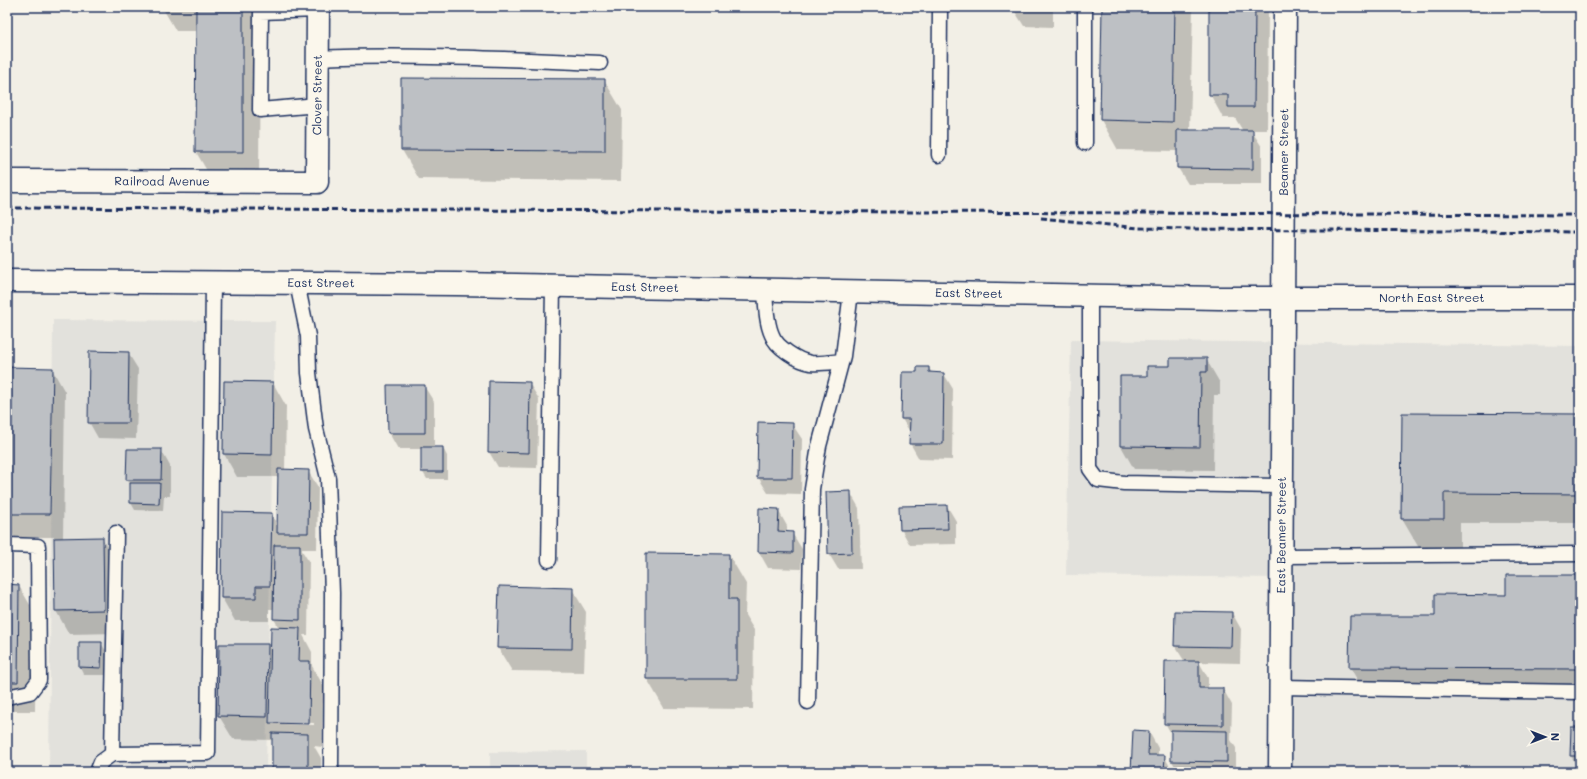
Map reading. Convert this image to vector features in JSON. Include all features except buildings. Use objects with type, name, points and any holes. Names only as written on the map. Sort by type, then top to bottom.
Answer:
[{"type":"main road","name":"Beamer Street","points":[[1283,297],[1284,7]]},
{"type":"main road","name":"Clover Street","points":[[317,182],[318,8]]},
{"type":"main road","name":"Railroad Avenue","points":[[7,181],[317,182]]},
{"type":"main road","name":"East Street","points":[[7,281],[552,286],[851,292],[1283,297]]},
{"type":"main road","name":"North East Street","points":[[1283,297],[1580,298]]},
{"type":"main road","name":"East Beamer Street","points":[[1280,772],[1283,297]]},
{"type":"lane","points":[[939,154],[940,7]]},
{"type":"lane","points":[[1086,7],[1086,143]]},
{"type":"lane","points":[[318,8],[261,12],[260,110],[318,105]]},
{"type":"lane","points":[[318,58],[432,58],[600,63]]},
{"type":"lane","points":[[97,772],[101,762],[112,754],[208,753],[213,282]]},
{"type":"lane","points":[[297,283],[308,336],[309,373],[316,429],[328,478],[332,593],[331,772]]},
{"type":"lane","points":[[549,560],[552,286]]},
{"type":"lane","points":[[765,290],[769,327],[772,337],[778,345],[792,356],[810,363],[842,361]]},
{"type":"lane","points":[[808,702],[812,489],[819,446],[842,361],[851,292]]},
{"type":"lane","points":[[1090,295],[1090,469],[1098,480],[1124,483],[1282,486]]},
{"type":"lane","points":[[112,754],[116,533]]},
{"type":"lane","points":[[7,545],[38,546],[39,672],[39,680],[30,692],[7,697]]},
{"type":"lane","points":[[1282,556],[1580,554]]},
{"type":"lane","points":[[1280,687],[1580,692]]},
{"type":"shaded area","points":[[53,320],[275,321],[266,772],[49,772]]},
{"type":"shaded area","points":[[1071,340],[1580,346],[1580,772],[1280,772],[1281,578],[1066,575]]},
{"type":"shaded area","points":[[586,751],[586,772],[490,772],[490,752]]},
{"type":"railway","points":[[7,208],[1580,215]]},
{"type":"railway","points":[[1041,218],[1139,228],[1580,232]]}]
